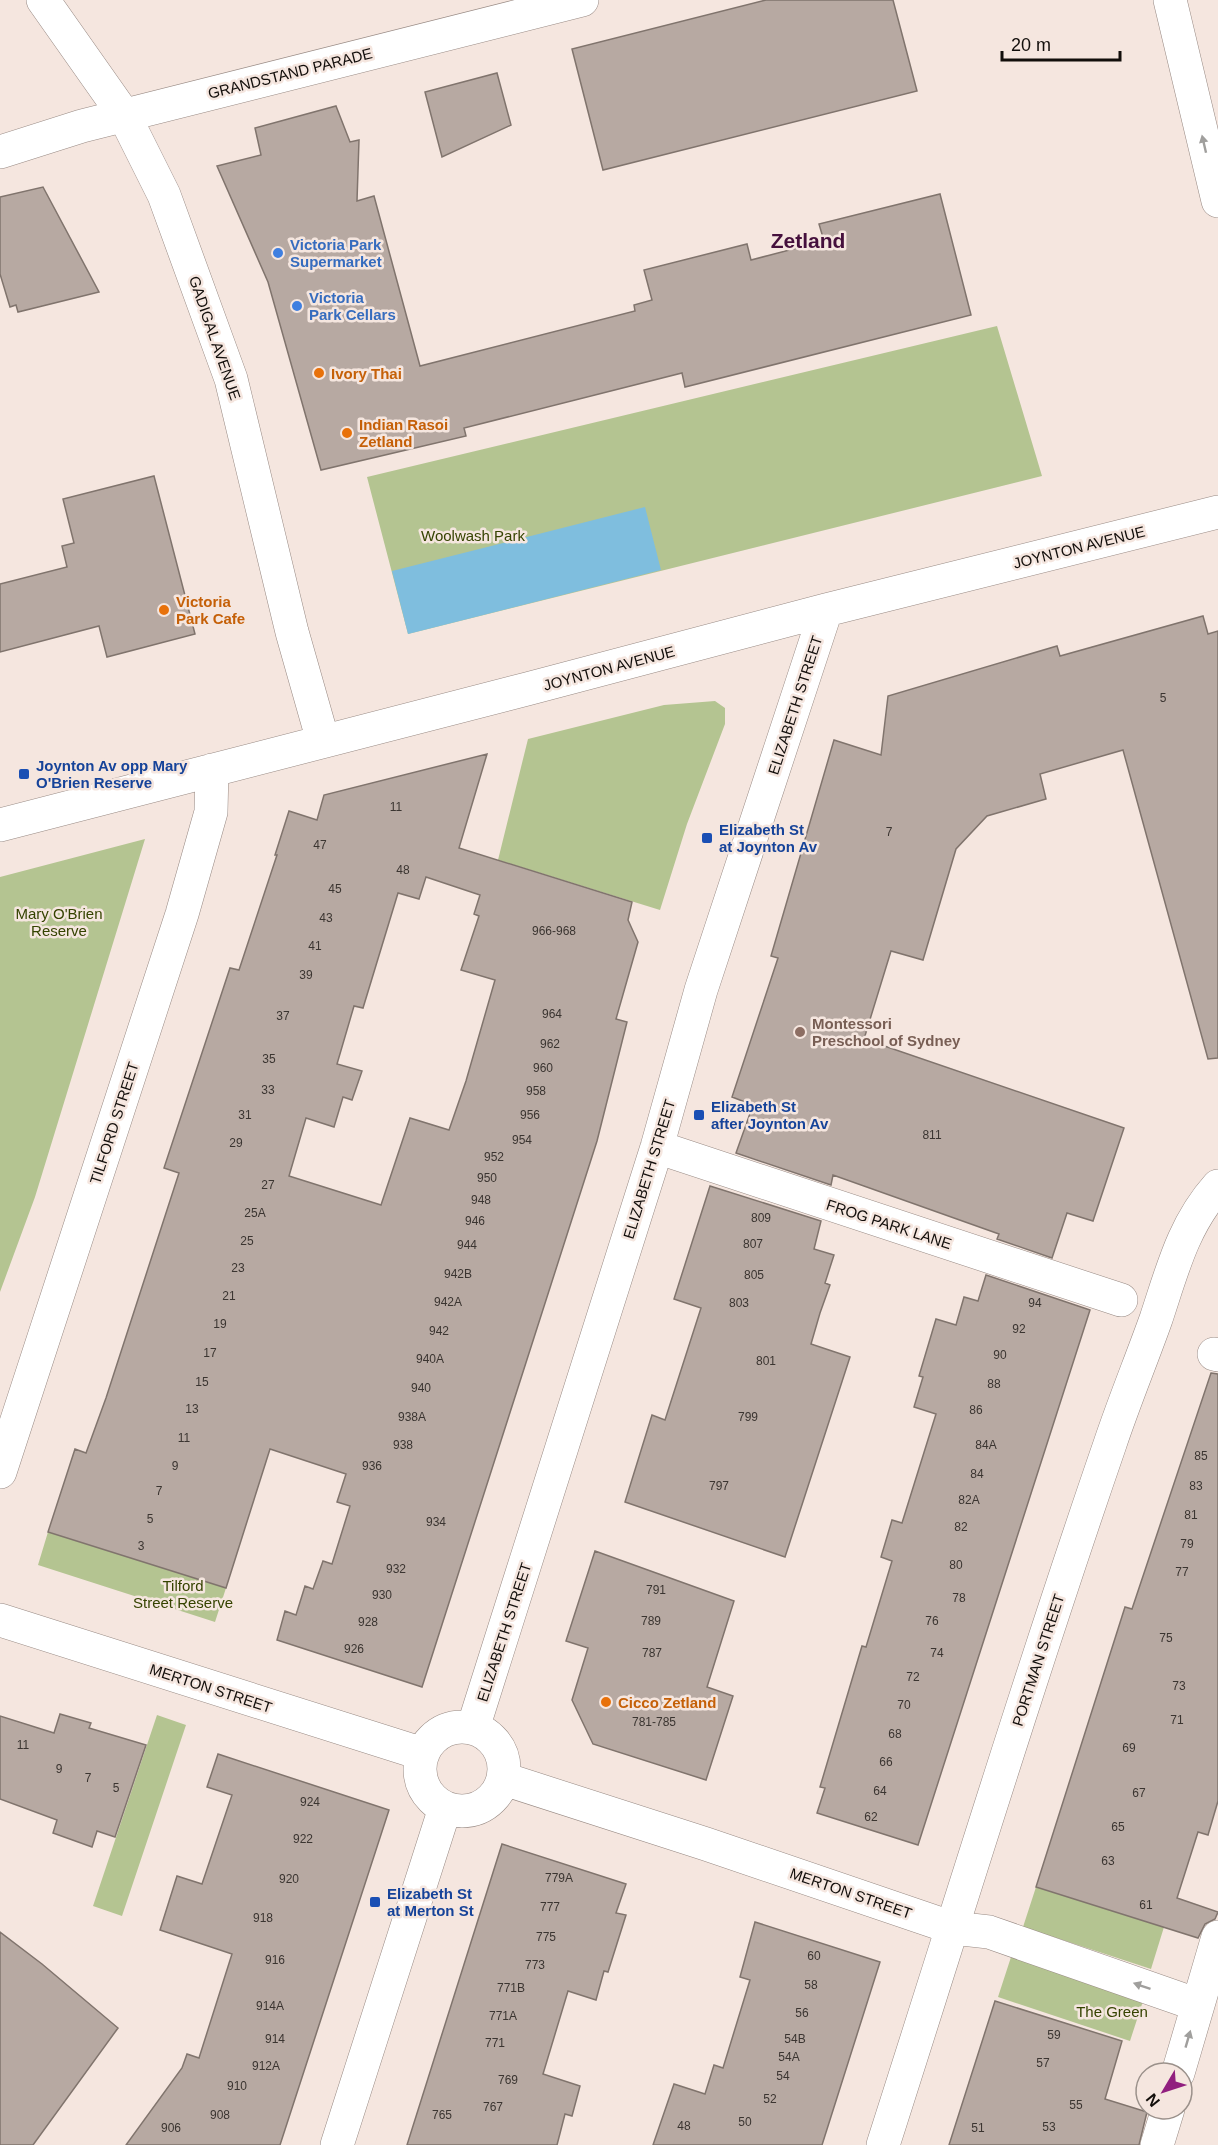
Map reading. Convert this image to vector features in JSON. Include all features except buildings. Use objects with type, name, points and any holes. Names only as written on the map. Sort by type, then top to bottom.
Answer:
[{"type":"street","name":"GADIGAL AVENUE","points":[[43,0],[124,115],[164,195],[231,379],[292,632],[323,741]]},
{"type":"street","name":"GRANDSTAND PARADE","points":[[0,152],[124,115],[582,0]]},
{"type":"street","points":[[1170,0],[1218,201]]},
{"type":"street","name":"JOYNTON AVENUE","points":[[0,825],[527,690],[826,610],[1218,512]]},
{"type":"street","name":"ELIZABETH STREET","points":[[473,1728],[657,1147],[702,990],[826,610]]},
{"type":"street","name":"TILFORD STREET","points":[[0,1472],[183,914],[211,812],[212,770]]},
{"type":"street","name":"FROG PARK LANE","points":[[657,1147],[1120,1300]]},
{"type":"street","name":"PORTMAN STREET","points":[[883,2145],[1068,1566],[1131,1383],[1156,1319],[1177,1252],[1208,1197],[1218,1186]]},
{"type":"street","name":"MERTON STREET","points":[[0,1620],[423,1754]]},
{"type":"street","points":[[473,1728],[495,1742],[505,1766],[504,1779],[492,1800],[481,1808],[470,1811],[445,1808],[426,1792],[421,1780],[420,1767],[423,1754],[428,1743],[448,1729],[473,1728]]},
{"type":"street","name":"MERTON STREET","points":[[504,1779],[695,1840],[953,1928],[989,1932],[1198,2005]]},
{"type":"street","points":[[337,2145],[445,1808]]},
{"type":"street","points":[[1182,2061],[1218,1937]]},
{"type":"street","points":[[1157,2145],[1164,2121]]},
{"type":"green space","name":"Woolwash Park","points":[[997,326],[1042,476],[408,634],[367,477]]},
{"type":"green space","points":[[715,701],[725,708],[725,724],[687,824],[660,910],[498,860],[528,739],[664,705]]},
{"type":"green space","name":"Mary O'Brien Reserve","points":[[145,839],[35,1197],[0,1292],[0,877]]},
{"type":"green space","name":"Tilford Street Reserve","points":[[48,1532],[226,1588],[215,1622],[38,1565]]},
{"type":"green space","points":[[157,1715],[186,1725],[122,1916],[93,1906]]},
{"type":"green space","name":"The Green","points":[[1036,1887],[1164,1927],[1151,1969],[1023,1927]]},
{"type":"green space","name":"The Green","points":[[1012,1954],[1144,1998],[1130,2041],[998,1997]]},
{"type":"water","points":[[645,507],[661,570],[408,634],[392,571]]},
{"type":"place","name":"Victoria Park Supermarket","points":[[278,253]]},
{"type":"place","name":"Victoria Park Cellars","points":[[297,306]]},
{"type":"place","name":"Ivory Thai","points":[[319,373]]},
{"type":"place","name":"Indian Rasoi Zetland","points":[[347,433]]},
{"type":"place","name":"Victoria Park Cafe","points":[[164,610]]},
{"type":"place","name":"Joynton Av opp Mary O'Brien Reserve","points":[[24,774]]},
{"type":"place","name":"Elizabeth St at Joynton Av","points":[[707,838]]},
{"type":"place","name":"Montessori Preschool of Sydney","points":[[800,1032]]},
{"type":"place","name":"Elizabeth St after Joynton Av","points":[[699,1115]]},
{"type":"place","name":"Cicco Zetland","points":[[606,1702]]},
{"type":"place","name":"Elizabeth St at Merton St","points":[[375,1902]]},
{"type":"district","name":"Zetland","points":[[808,240]]}]
